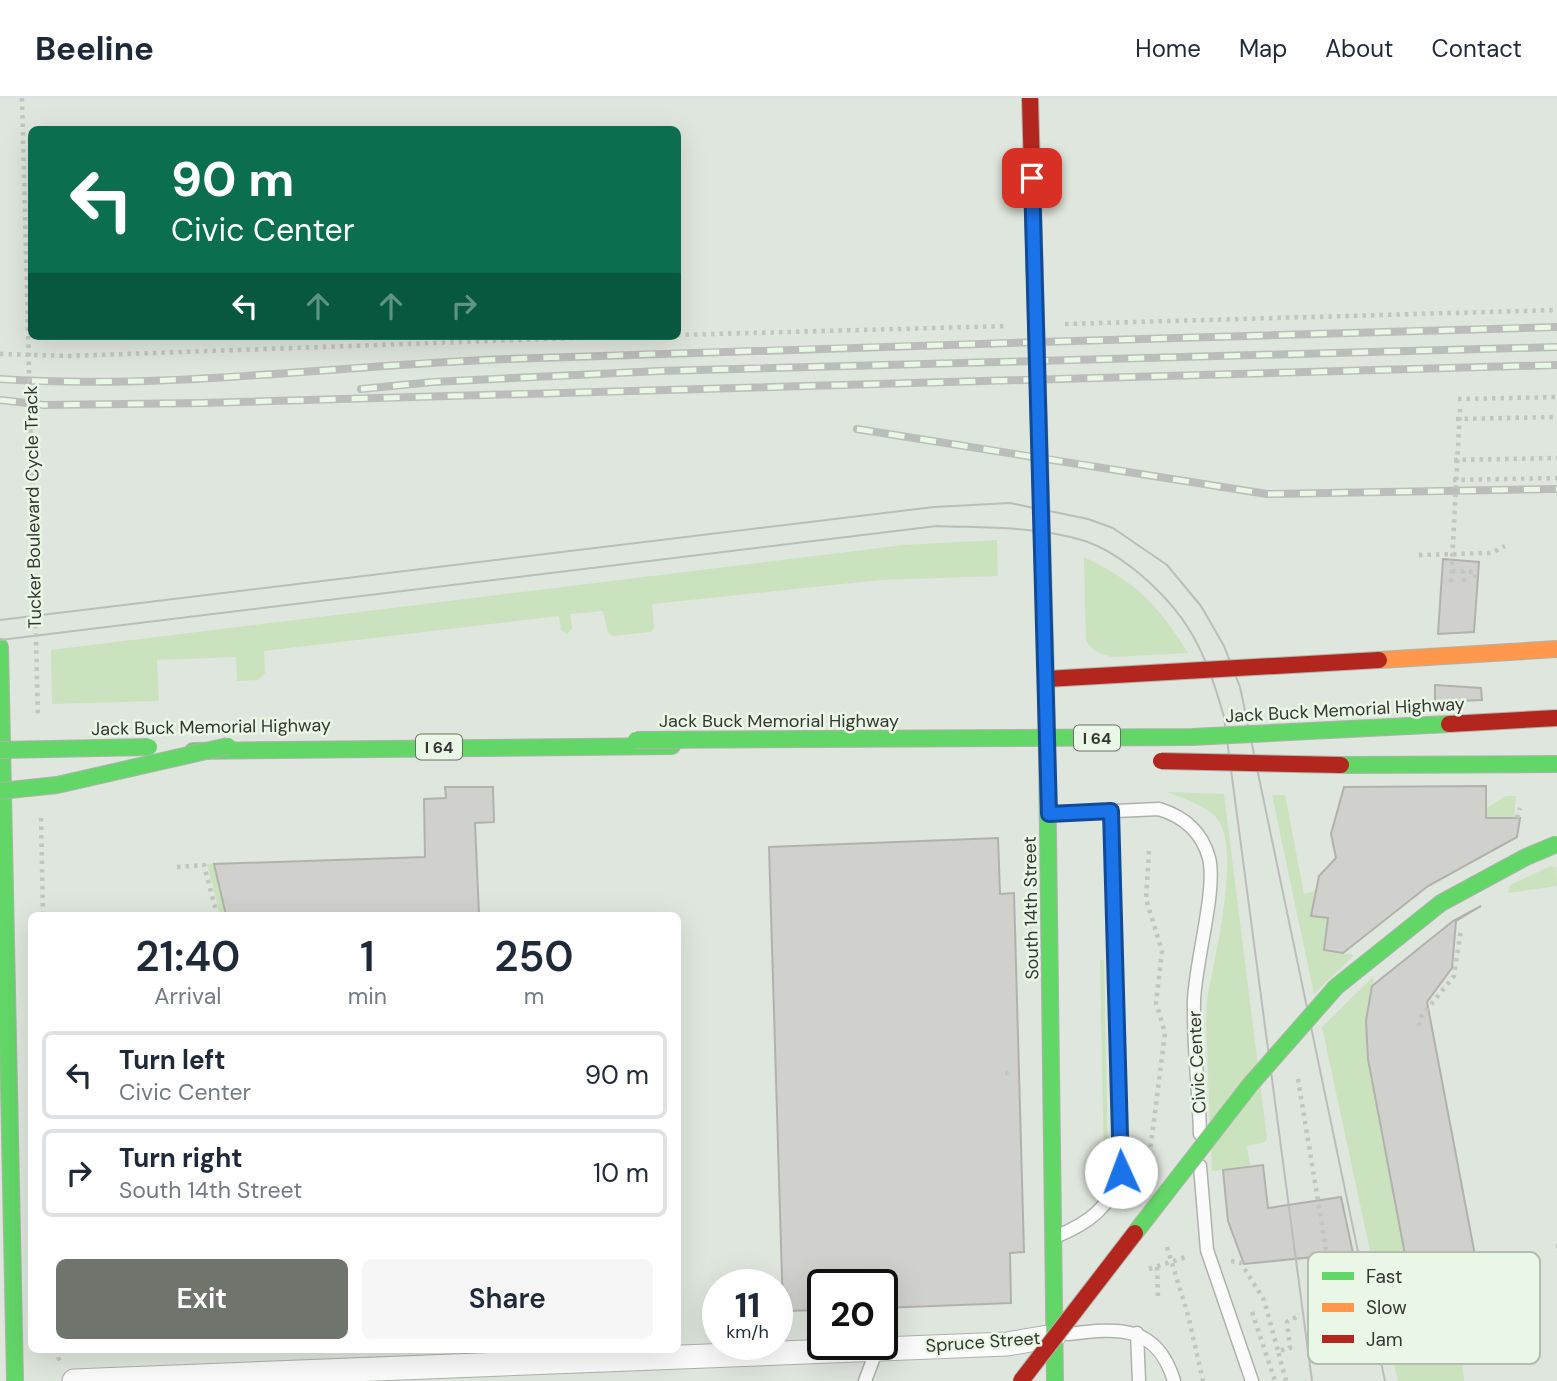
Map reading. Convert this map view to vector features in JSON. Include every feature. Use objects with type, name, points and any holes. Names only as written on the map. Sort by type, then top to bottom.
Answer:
[{"type":"main road","name":"South 14th Street","points":[[1030,98],[1047,710],[1055,1381]]},
{"type":"main road","points":[[0,647],[15,1381]]},
{"type":"main road","points":[[1046,679],[1557,649]]},
{"type":"main road","name":"Jack Buck Memorial Highway","points":[[0,752],[228,746],[1192,737],[1557,718]]},
{"type":"main road","name":"Jack Buck Memorial Highway","points":[[0,752],[636,745],[1001,755]]},
{"type":"main road","points":[[0,791],[57,785],[228,746]]},
{"type":"main road","points":[[0,778],[47,768],[93,753]]},
{"type":"main road","name":"I 64","points":[[1026,756],[1065,758]]},
{"type":"main road","points":[[1144,761],[1345,765],[1557,764]]},
{"type":"main road","points":[[1021,1381],[1250,1085],[1328,995],[1364,961],[1441,903],[1526,857],[1557,844]]},
{"type":"street","name":"Spruce Street","points":[[898,1348],[1007,1344],[1054,1336]]},
{"type":"street","name":"Spruce Street","points":[[74,1381],[807,1352]]},
{"type":"lane","name":"Civic Center","points":[[1049,814],[1159,809],[1175,814],[1200,835],[1210,862],[1210,881],[1194,999],[1203,1229],[1212,1267],[1252,1381]]},
{"type":"lane","points":[[1054,1238],[1085,1225],[1101,1211],[1111,1197],[1121,1172],[1111,811]]},
{"type":"lane","points":[[1054,1336],[1091,1331],[1137,1333],[1160,1352],[1168,1363],[1174,1381]]},
{"type":"lane","points":[[1137,1333],[1139,1381]]},
{"type":"lane","points":[[865,1381],[873,1360]]},
{"type":"path","name":"Tucker Boulevard Cycle Track","points":[[22,98],[28,332]]},
{"type":"path","points":[[1057,324],[1557,310]]},
{"type":"path","points":[[681,335],[1015,326]]},
{"type":"path","name":"Tucker Boulevard Cycle Track","points":[[28,340],[38,721]]},
{"type":"path","points":[[0,354],[83,356],[521,340]]},
{"type":"path","points":[[1458,399],[1557,397]]},
{"type":"path","points":[[1451,582],[1461,409]]},
{"type":"path","points":[[1456,419],[1557,416]]},
{"type":"path","points":[[1454,460],[1557,458]]},
{"type":"path","points":[[1453,480],[1557,478]]},
{"type":"path","points":[[1419,555],[1497,552],[1505,546]]},
{"type":"path","points":[[1464,554],[1464,561]]},
{"type":"path","points":[[1452,571],[1475,572],[1475,583]]},
{"type":"path","points":[[1464,572],[1464,582]]},
{"type":"path","points":[[40,804],[43,912]]},
{"type":"path","points":[[1517,818],[1520,808]]},
{"type":"path","points":[[1149,851],[1146,899],[1162,951],[1156,1003],[1165,1033],[1149,1164]]},
{"type":"path","points":[[177,867],[204,865],[216,912]]},
{"type":"path","points":[[1419,1026],[1421,1017],[1454,976],[1461,923]]},
{"type":"path","points":[[1005,1073],[1012,1073]]},
{"type":"path","points":[[1297,1078],[1326,1252]]},
{"type":"path","points":[[1164,1239],[1188,1315],[1203,1381]]},
{"type":"path","points":[[1231,1261],[1241,1263],[1262,1296],[1286,1381]]},
{"type":"path","points":[[1157,1266],[1158,1297]]},
{"type":"path","points":[[1278,1351],[1290,1348],[1287,1322],[1298,1316]]},
{"type":"green space","points":[[997,540],[998,576],[880,580],[652,604],[654,628],[650,632],[613,636],[608,633],[603,611],[570,614],[572,629],[567,634],[561,630],[559,616],[264,651],[265,673],[258,680],[237,681],[236,657],[157,660],[159,701],[52,704],[51,650],[903,545]]},
{"type":"green space","points":[[1084,557],[1132,585],[1144,596],[1166,621],[1188,653],[1112,657],[1091,647],[1086,641]]},
{"type":"green space","points":[[1167,792],[1224,794],[1267,1138],[1265,1142],[1247,1146],[1250,1166],[1212,1171],[1206,1024],[1207,1001],[1227,877],[1227,851],[1223,830],[1210,812]]},
{"type":"green space","points":[[1272,795],[1285,795],[1304,894],[1315,891],[1312,915],[1328,918],[1324,950],[1354,955],[1314,994]]},
{"type":"green space","points":[[1506,796],[1516,796],[1514,818],[1481,823],[1485,809]]},
{"type":"green space","points":[[207,864],[214,864],[225,912],[219,912]]},
{"type":"green space","points":[[1551,866],[1556,867],[1557,886],[1508,893],[1510,885]]},
{"type":"green space","points":[[1100,960],[1104,960],[1108,1165],[1104,1165]]},
{"type":"green space","points":[[1374,976],[1366,1021],[1366,1047],[1405,1252],[1370,1252],[1322,1027]]},
{"type":"green space","points":[[1394,1364],[1463,1364],[1464,1381],[1398,1381]]},
{"type":"building","points":[[1443,559],[1479,562],[1474,632],[1438,634]]},
{"type":"building","points":[[1435,685],[1481,688],[1482,700],[1435,702]]},
{"type":"building","points":[[1486,786],[1486,818],[1520,818],[1517,837],[1428,886],[1343,953],[1324,950],[1328,918],[1311,916],[1319,876],[1336,858],[1331,834],[1344,787]]},
{"type":"building","points":[[445,787],[493,787],[494,822],[475,823],[479,912],[225,912],[214,864],[425,857],[424,799],[446,798]]},
{"type":"building","points":[[998,838],[1000,894],[1014,893],[1024,1252],[1010,1253],[1011,1303],[898,1307],[898,1269],[807,1269],[807,1310],[793,1311],[793,1269],[782,1269],[769,847]]},
{"type":"building","points":[[1481,906],[1456,921],[1452,968],[1427,1002],[1474,1252],[1405,1252],[1368,1059],[1366,1021],[1372,986],[1453,921]]},
{"type":"building","points":[[1263,1165],[1268,1208],[1341,1197],[1353,1252],[1308,1252],[1308,1258],[1244,1264],[1228,1221],[1223,1170]]},
{"type":"tram line","points":[[0,620],[934,507],[1010,503],[1088,519],[1113,528],[1167,565],[1201,606],[1224,646],[1240,687],[1358,1252]]},
{"type":"tram line","points":[[0,640],[937,526],[1049,533],[1085,541],[1105,550],[1153,586],[1182,618],[1202,653],[1224,717],[1308,1351]]},
{"type":"tram line","points":[[1310,1364],[1312,1381]]},
{"type":"tram line","points":[[1381,1364],[1385,1381]]},
{"type":"railway","points":[[0,379],[63,382],[190,379],[508,359],[1557,327]]},
{"type":"railway","points":[[361,389],[433,382],[659,371],[1557,347]]},
{"type":"railway","points":[[0,400],[44,405],[202,403],[1557,365]]},
{"type":"railway","points":[[857,429],[1267,494],[1557,489]]},
{"type":"traffic: fast","points":[[1040,463],[1046,679]]},
{"type":"traffic: fast","points":[[0,647],[15,1381]]},
{"type":"traffic: fast","points":[[1046,679],[1055,1381]]},
{"type":"traffic: fast","points":[[636,740],[1192,737],[1449,724]]},
{"type":"traffic: fast","points":[[0,791],[57,785],[228,746]]},
{"type":"traffic: fast","points":[[193,751],[672,746]]},
{"type":"traffic: fast","points":[[0,750],[149,747]]},
{"type":"traffic: fast","points":[[1341,765],[1557,764]]},
{"type":"traffic: fast","points":[[1135,1233],[1250,1085],[1336,987],[1441,903],[1526,857],[1557,844]]},
{"type":"traffic: slow","points":[[1379,660],[1557,649]]},
{"type":"traffic: jam","points":[[1030,98],[1040,463]]},
{"type":"traffic: jam","points":[[1046,679],[1379,660]]},
{"type":"traffic: jam","points":[[1449,724],[1557,718]]},
{"type":"traffic: jam","points":[[1161,761],[1341,765]]},
{"type":"traffic: jam","points":[[1021,1381],[1135,1233]]},
{"type":"route","points":[[1032,178],[1049,814],[1111,811],[1121,1172]]}]
